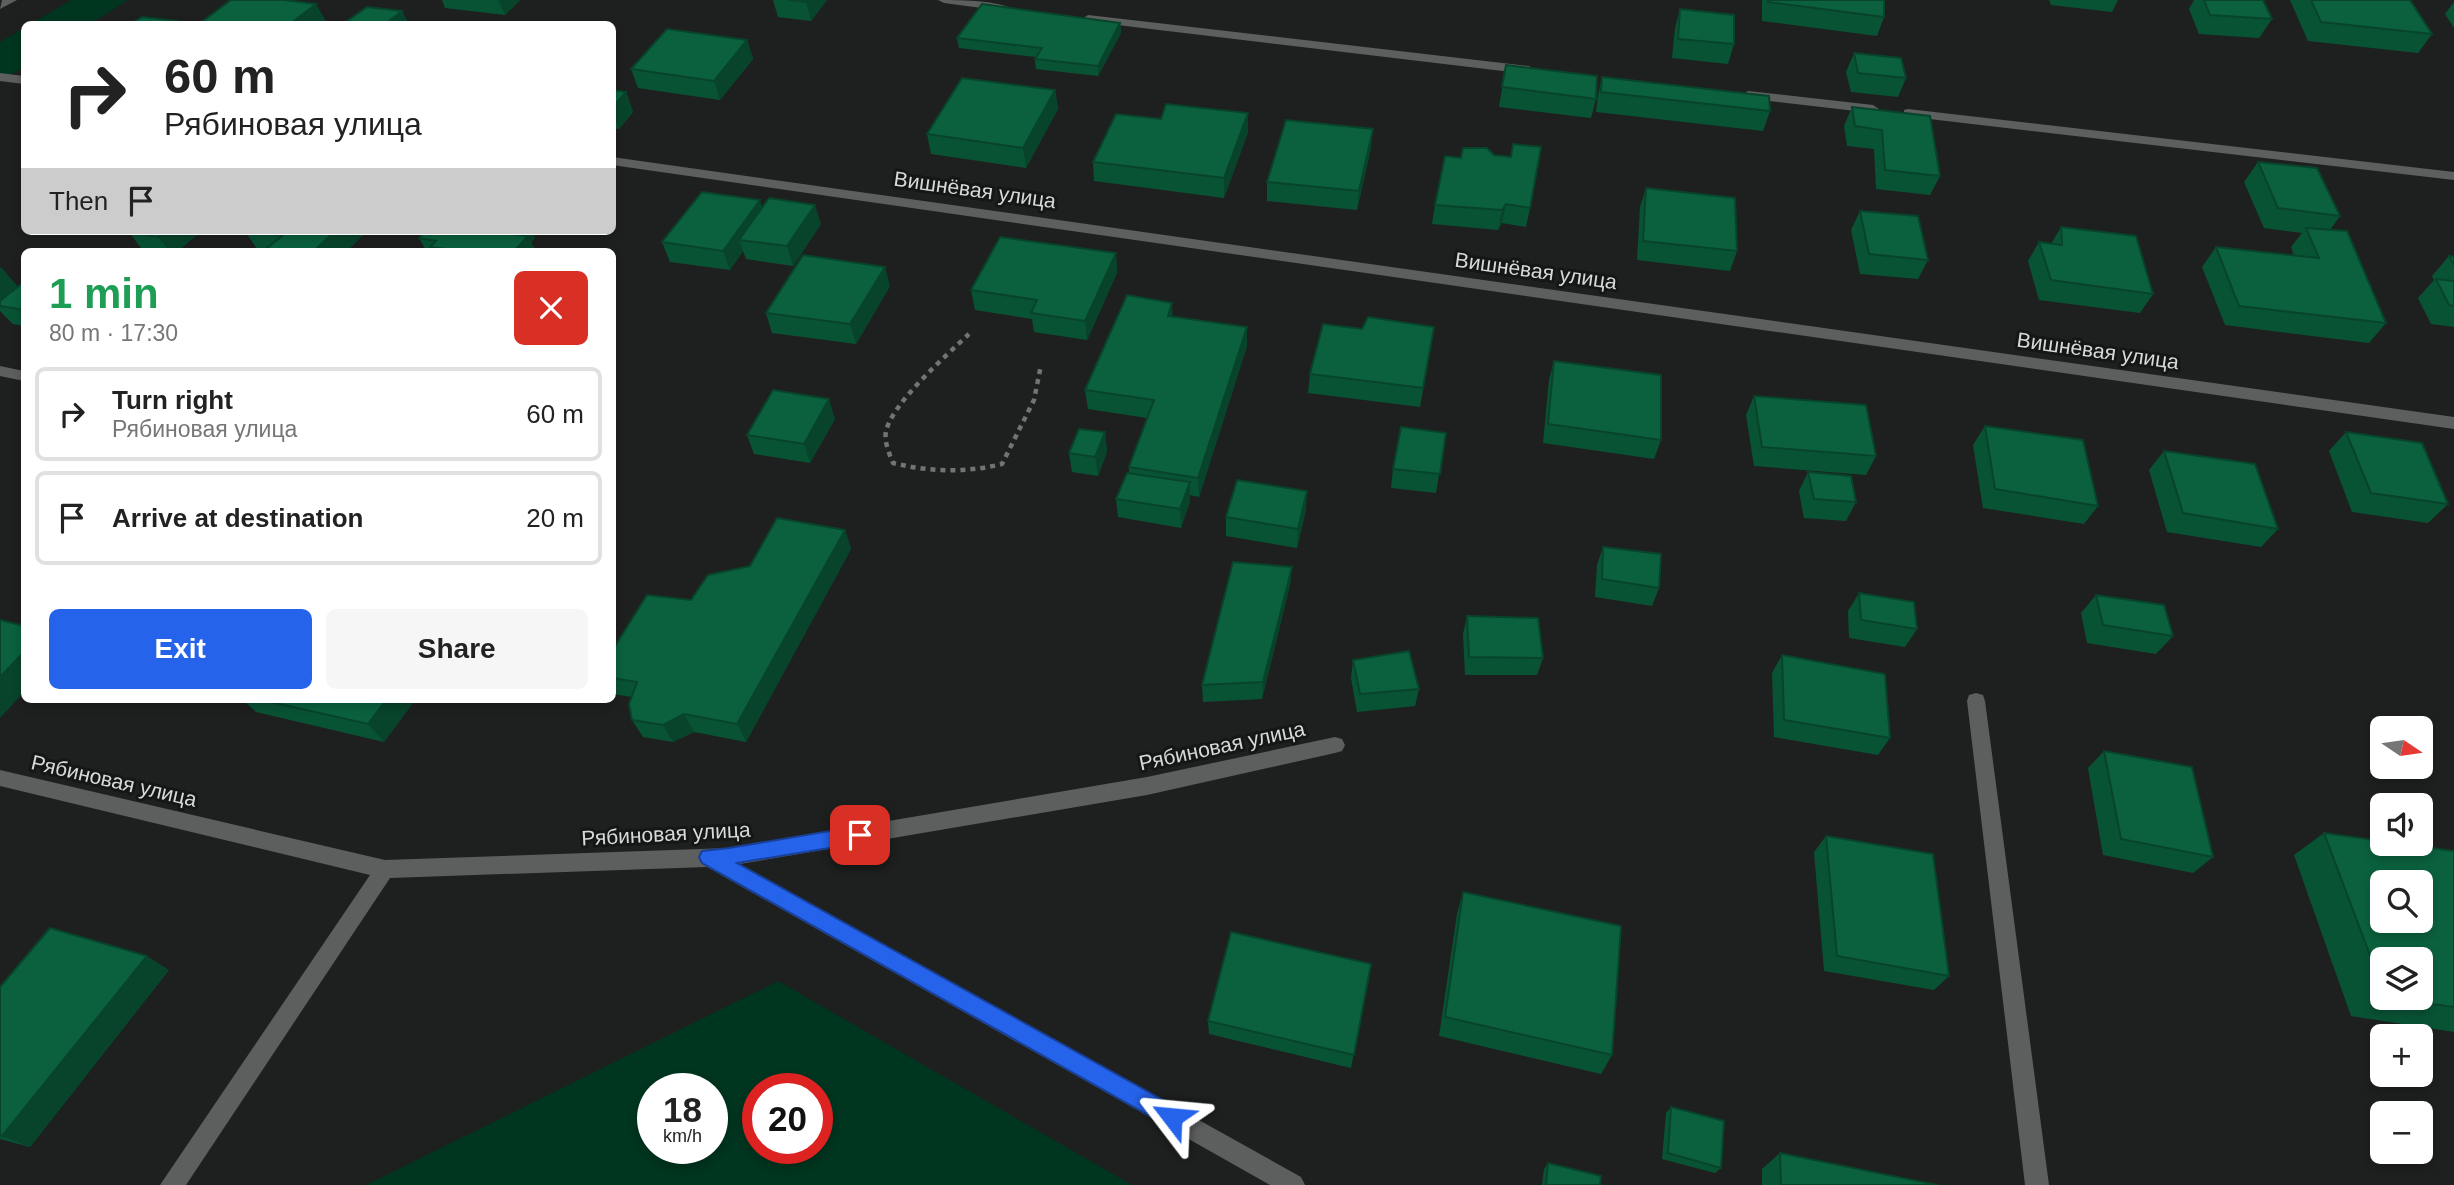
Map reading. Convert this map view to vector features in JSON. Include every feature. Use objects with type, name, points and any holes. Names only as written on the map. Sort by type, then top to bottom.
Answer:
[{"type":"street","points":[[0,6],[11,0]]},
{"type":"street","points":[[944,0],[1012,9]]},
{"type":"street","points":[[1079,18],[1548,72]]},
{"type":"street","points":[[0,76],[21,80]]},
{"type":"street","points":[[1727,93],[2454,176]]},
{"type":"street","name":"Вишнёвая улица","points":[[616,162],[2454,423]]},
{"type":"street","points":[[0,371],[21,375]]},
{"type":"street","points":[[1976,701],[2038,1185]]},
{"type":"street","name":"Рябиновая улица","points":[[0,778],[385,869],[743,854],[1147,786],[1335,745]]},
{"type":"street","points":[[709,857],[1293,1185]]},
{"type":"street","points":[[172,1185],[385,869]]},
{"type":"path","points":[[969,334],[898,410],[886,429],[887,446],[893,463],[919,470],[949,473],[976,471],[1002,464],[1034,400],[1041,365]]},
{"type":"green space","points":[[72,0],[128,0],[95,21],[35,21]]},
{"type":"green space","points":[[21,30],[21,69],[0,82],[0,42]]},
{"type":"green space","points":[[778,981],[1132,1185],[366,1185]]},
{"type":"building","points":[[231,0],[284,0],[316,4],[294,21],[203,21]]},
{"type":"building","points":[[1884,0],[1884,17],[1768,2]]},
{"type":"building","points":[[2204,0],[2263,0],[2272,19],[2210,15]]},
{"type":"building","points":[[2311,0],[2410,0],[2432,34],[2321,22]]},
{"type":"building","points":[[982,4],[1120,23],[1098,66],[1035,59],[1042,48],[957,38]]},
{"type":"building","points":[[367,7],[402,11],[389,21],[347,21]]},
{"type":"building","points":[[1680,9],[1734,15],[1734,44],[1678,39]]},
{"type":"building","points":[[142,17],[176,21],[136,21]]},
{"type":"building","points":[[667,29],[747,40],[714,81],[631,69]]},
{"type":"building","points":[[1854,53],[1901,58],[1906,78],[1858,73]]},
{"type":"building","points":[[1506,65],[1597,76],[1596,99],[1502,87]]},
{"type":"building","points":[[1602,77],[1769,96],[1770,111],[1601,92]]},
{"type":"building","points":[[962,78],[1055,90],[1023,148],[927,134]]},
{"type":"building","points":[[616,91],[626,92],[616,103]]},
{"type":"building","points":[[1166,104],[1248,113],[1224,178],[1093,162],[1116,114],[1161,119]]},
{"type":"building","points":[[1852,107],[1930,116],[1940,176],[1885,170],[1882,130],[1855,126]]},
{"type":"building","points":[[1286,120],[1373,129],[1359,191],[1267,182]]},
{"type":"building","points":[[1513,144],[1541,147],[1530,208],[1506,204],[1502,210],[1435,205],[1445,156],[1461,158],[1463,148],[1487,148],[1494,155],[1511,157]]},
{"type":"building","points":[[2258,162],[2317,168],[2340,216],[2278,208]]},
{"type":"building","points":[[1646,188],[1735,198],[1737,251],[1643,241]]},
{"type":"building","points":[[702,192],[760,200],[723,251],[662,242]]},
{"type":"building","points":[[769,198],[815,205],[787,246],[739,240]]},
{"type":"building","points":[[1860,211],[1918,216],[1928,260],[1869,254]]},
{"type":"building","points":[[2061,227],[2136,236],[2153,294],[2051,280],[2039,242],[2062,245]]},
{"type":"building","points":[[2306,228],[2347,231],[2386,323],[2239,306],[2216,247],[2319,258]]},
{"type":"building","points":[[277,235],[331,235],[317,248],[267,248],[282,236]]},
{"type":"building","points":[[422,235],[528,236],[517,248],[438,248],[430,247],[436,241],[419,238]]},
{"type":"building","points":[[1000,237],[1116,253],[1085,321],[1031,313],[1037,300],[971,290]]},
{"type":"building","points":[[803,255],[885,267],[850,324],[766,313]]},
{"type":"building","points":[[2436,279],[2454,281],[2454,306],[2449,305]]},
{"type":"building","points":[[21,284],[21,310],[0,306],[0,301]]},
{"type":"building","points":[[1127,295],[1172,303],[1168,316],[1247,327],[1198,478],[1129,467],[1154,400],[1085,390]]},
{"type":"building","points":[[1368,317],[1434,327],[1423,388],[1310,374],[1323,324],[1362,329]]},
{"type":"building","points":[[1554,361],[1661,375],[1661,440],[1548,424]]},
{"type":"building","points":[[773,390],[829,399],[804,444],[747,435]]},
{"type":"building","points":[[1754,396],[1866,405],[1876,456],[1762,447]]},
{"type":"building","points":[[1985,426],[2083,440],[2098,506],[1995,489]]},
{"type":"building","points":[[1401,427],[1446,433],[1440,474],[1393,469]]},
{"type":"building","points":[[1079,429],[1105,432],[1095,457],[1069,453]]},
{"type":"building","points":[[2346,432],[2422,443],[2448,504],[2371,493]]},
{"type":"building","points":[[2164,451],[2255,464],[2278,529],[2183,513]]},
{"type":"building","points":[[1808,472],[1851,476],[1856,502],[1814,499]]},
{"type":"building","points":[[1127,473],[1190,482],[1180,509],[1116,499]]},
{"type":"building","points":[[1237,480],[1307,491],[1298,529],[1226,517]]},
{"type":"building","points":[[777,518],[845,530],[737,724],[684,714],[663,725],[632,720],[629,704],[637,682],[616,679],[616,645],[647,595],[691,600],[708,575],[750,566]]},
{"type":"building","points":[[1603,547],[1661,554],[1659,588],[1602,579]]},
{"type":"building","points":[[1233,562],[1292,567],[1263,682],[1202,685]]},
{"type":"building","points":[[1859,593],[1914,602],[1917,629],[1861,620]]},
{"type":"building","points":[[2096,595],[2164,605],[2173,636],[2103,625]]},
{"type":"building","points":[[1467,616],[1538,618],[1543,658],[1469,657]]},
{"type":"building","points":[[0,620],[21,625],[21,655],[0,677]]},
{"type":"building","points":[[1409,651],[1419,689],[1360,694],[1353,660]]},
{"type":"building","points":[[1782,655],[1885,674],[1890,738],[1784,720]]},
{"type":"building","points":[[275,703],[384,703],[368,724]]},
{"type":"building","points":[[2104,751],[2192,767],[2213,857],[2121,839]]},
{"type":"building","points":[[2324,833],[2370,839],[2370,856],[2433,856],[2433,848],[2454,851],[2454,1007],[2433,1004],[2433,947],[2370,947],[2370,955]]},
{"type":"building","points":[[1826,836],[1933,854],[1949,976],[1837,956]]},
{"type":"building","points":[[1463,892],[1621,926],[1612,1055],[1445,1017]]},
{"type":"building","points":[[50,928],[147,956],[2,1136],[0,987]]},
{"type":"building","points":[[1231,932],[1371,964],[1354,1055],[1208,1021]]},
{"type":"building","points":[[1671,1107],[1724,1121],[1721,1168],[1668,1153]]},
{"type":"building","points":[[1780,1153],[1937,1185],[1781,1185]]},
{"type":"building","points":[[1548,1163],[1601,1176],[1600,1185],[1546,1185]]},
{"type":"route","points":[[860,835],[709,857],[1172,1117]]}]
